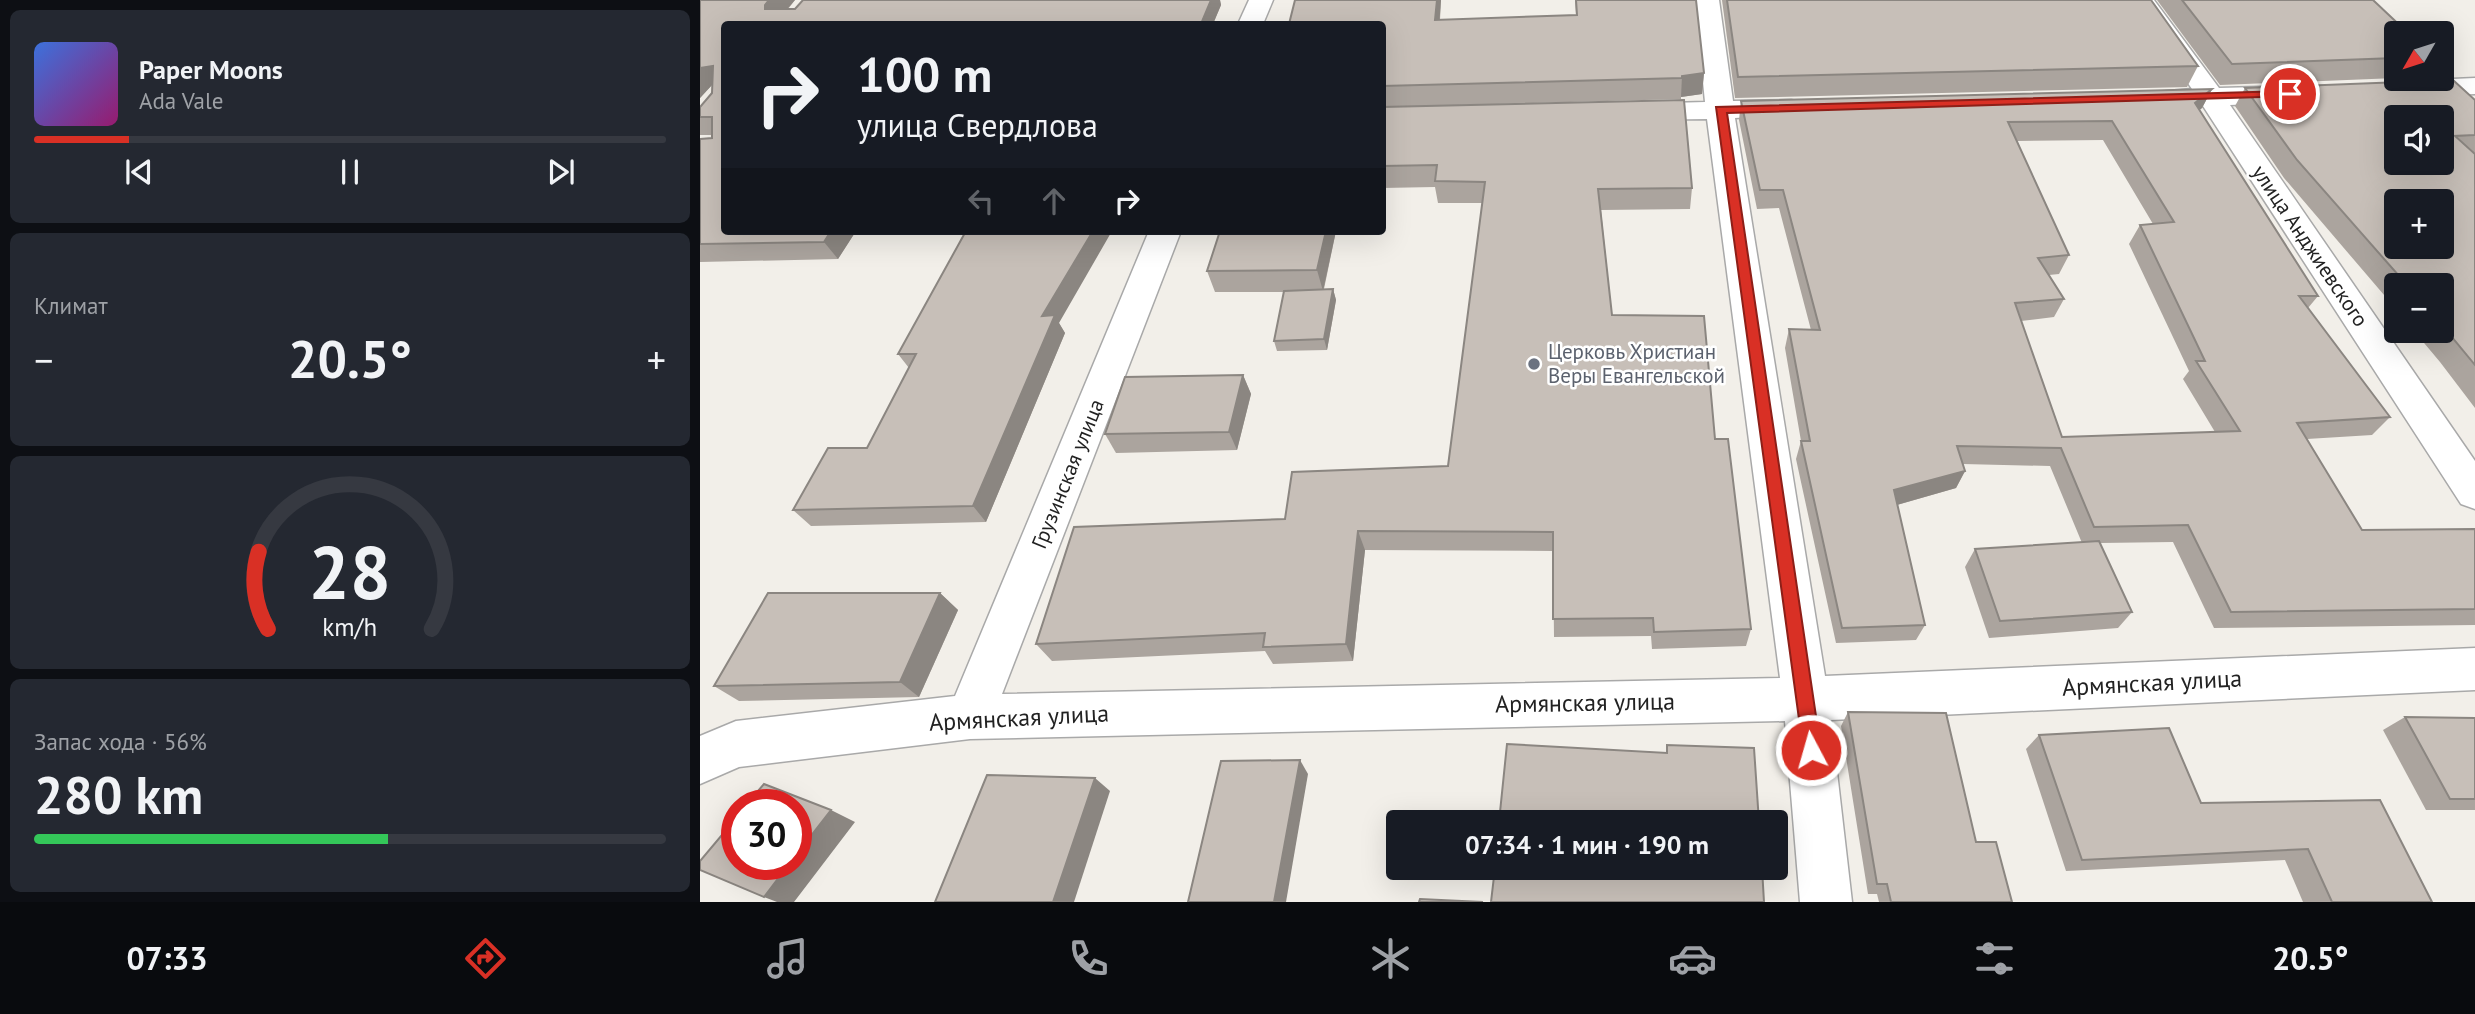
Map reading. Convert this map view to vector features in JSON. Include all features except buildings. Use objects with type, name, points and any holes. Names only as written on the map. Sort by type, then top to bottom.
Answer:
[{"type":"street","points":[[1252,21],[1261,0]]},
{"type":"street","points":[[1707,0],[1720,109],[1805,699],[1826,902]]},
{"type":"street","name":"улица Анджиевского","points":[[2143,0],[2211,97],[2475,493]]},
{"type":"street","points":[[2378,90],[2475,86]]},
{"type":"street","points":[[2129,99],[2322,92]]},
{"type":"street","points":[[1612,112],[1816,107]]},
{"type":"street","name":"Грузинская улица","points":[[970,717],[1163,235]]},
{"type":"street","name":"Армянская улица","points":[[700,760],[736,744],[970,717],[1805,699],[2475,669]]},
{"type":"place","name":"Церковь Христиан Веры Евангельской","points":[[1534,364]]},
{"type":"route","points":[[1811,750],[1720,109],[2290,94]]}]
